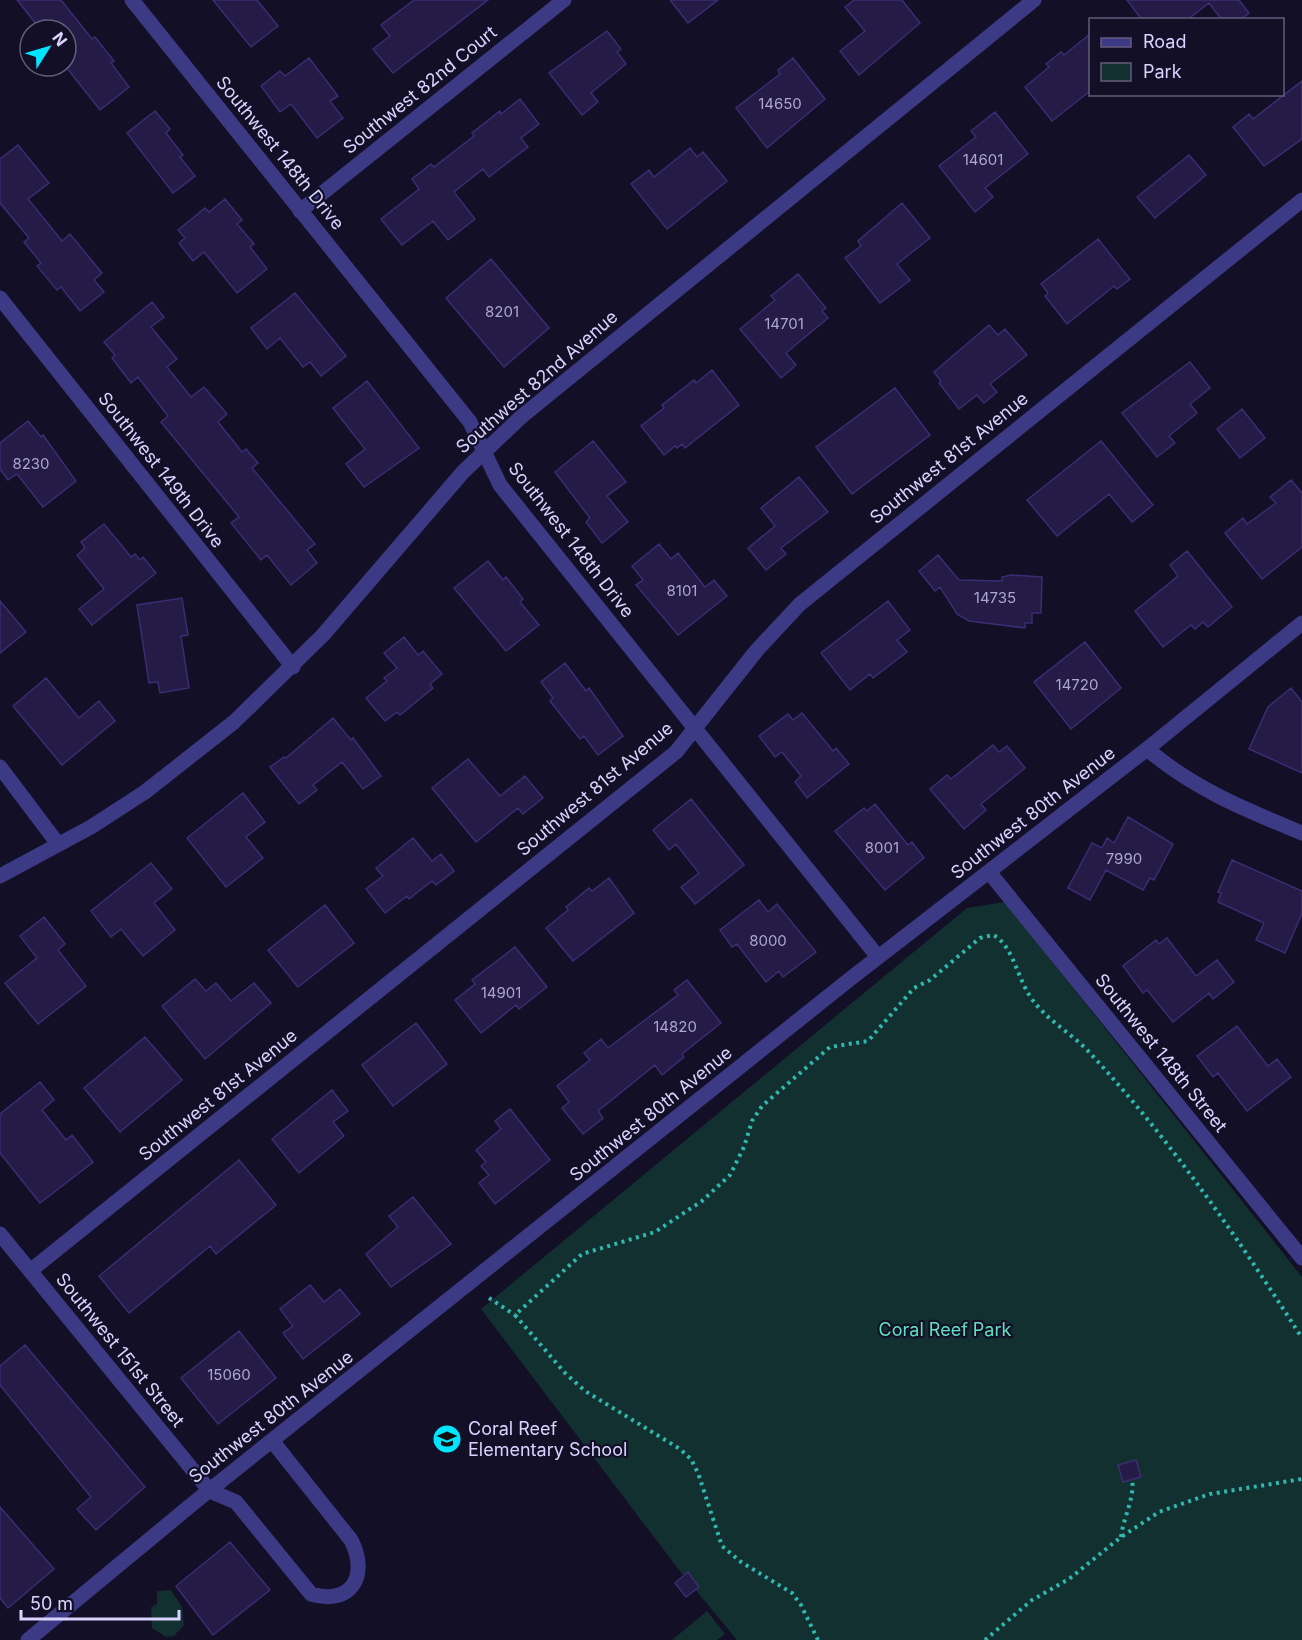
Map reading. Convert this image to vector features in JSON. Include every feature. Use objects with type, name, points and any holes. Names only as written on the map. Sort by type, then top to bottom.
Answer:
[{"type":"street","name":"Southwest 148th Drive","points":[[132,0],[470,422],[500,485],[878,957]]},
{"type":"street","name":"Southwest 82nd Court","points":[[300,211],[564,0]]},
{"type":"street","name":"Southwest 82nd Avenue","points":[[0,876],[91,827],[169,774],[234,722],[292,667],[484,452],[521,417],[1034,0]]},
{"type":"street","name":"Southwest 81st Avenue","points":[[30,1271],[676,752],[757,651],[800,603],[1302,200]]},
{"type":"street","name":"Southwest 149th Drive","points":[[0,298],[292,667]]},
{"type":"street","name":"Southwest 80th Avenue","points":[[28,1640],[210,1491],[878,957],[1147,749],[1302,623]]},
{"type":"street","points":[[1147,749],[1192,784],[1231,804],[1302,833]]},
{"type":"street","points":[[0,767],[58,844]]},
{"type":"street","name":"Southwest 148th Street","points":[[989,872],[1302,1258]]},
{"type":"street","name":"Southwest 151st Street","points":[[0,1234],[210,1491]]},
{"type":"street","points":[[210,1491],[236,1502],[311,1594],[323,1598],[346,1592],[356,1580],[360,1567],[358,1552],[273,1442]]},
{"type":"path","points":[[515,1315],[582,1254],[655,1232],[702,1201],[730,1175],[744,1147],[752,1121],[762,1106],[830,1047],[868,1041],[914,988],[948,966],[980,938],[993,935],[1002,939],[1023,986],[1034,1003],[1090,1053],[1238,1239],[1302,1338]]},
{"type":"path","points":[[489,1298],[515,1315],[565,1373],[585,1391],[680,1449],[691,1459],[702,1482],[722,1546],[741,1562],[792,1593],[801,1605],[818,1640]]},
{"type":"path","points":[[1120,1537],[1125,1511],[1132,1494],[1131,1479]]},
{"type":"path","points":[[985,1640],[1032,1600],[1094,1561],[1120,1537],[1160,1512],[1210,1494],[1302,1479]]},
{"type":"green space","name":"Coral Reef Park","points":[[1005,902],[1302,1277],[1302,1640],[737,1640],[679,1570],[481,1309],[967,908]]},
{"type":"green space","points":[[171,1590],[182,1607],[184,1625],[174,1636],[166,1637],[152,1628],[151,1607],[157,1604],[157,1591]]},
{"type":"green space","points":[[707,1611],[725,1634],[717,1640],[672,1640]]},
{"type":"building","points":[[17,0],[61,0],[75,18],[31,18]]},
{"type":"building","points":[[213,0],[257,0],[278,26],[251,47]]},
{"type":"building","points":[[414,0],[488,0],[393,73],[373,49],[390,36],[381,25]]},
{"type":"building","points":[[670,0],[718,0],[688,23]]},
{"type":"building","points":[[854,0],[902,0],[920,23],[859,75],[840,51],[865,31],[845,7]]},
{"type":"building","points":[[1127,0],[1239,0],[1249,13],[1243,18],[1220,18],[1209,3],[1190,18],[1140,18]]},
{"type":"building","points":[[78,21],[92,39],[95,37],[114,61],[111,63],[129,87],[100,110],[75,78],[78,78]]},
{"type":"building","points":[[607,31],[621,49],[617,52],[626,64],[591,93],[598,102],[582,115],[549,73]]},
{"type":"building","points":[[1089,35],[1089,92],[1052,121],[1025,87],[1049,67],[1046,64],[1061,52],[1064,55]]},
{"type":"building","points":[[309,58],[338,96],[330,101],[343,118],[317,138],[291,104],[280,112],[261,86],[280,71],[285,76]]},
{"type":"building","points":[[793,58],[825,99],[767,148],[736,108],[780,74],[778,70]]},
{"type":"building","points":[[1302,81],[1302,139],[1264,166],[1233,127],[1249,114],[1253,119]]},
{"type":"building","points":[[520,99],[539,124],[521,138],[528,147],[489,177],[483,169],[454,192],[475,219],[448,240],[433,221],[402,245],[381,219],[419,189],[412,179],[431,164],[434,167],[474,136],[472,133]]},
{"type":"building","points":[[155,111],[170,129],[166,133],[183,155],[180,157],[195,176],[173,193],[127,133]]},
{"type":"building","points":[[995,112],[1028,154],[985,188],[993,197],[975,212],[939,166],[976,137],[971,131]]},
{"type":"building","points":[[18,145],[49,183],[28,199],[62,241],[70,234],[102,273],[94,280],[104,292],[80,311],[61,287],[57,290],[37,266],[41,263],[24,242],[29,238],[0,203],[0,159]]},
{"type":"building","points":[[690,148],[697,157],[703,152],[727,181],[667,229],[631,184],[649,170],[654,177]]},
{"type":"building","points":[[1189,155],[1206,175],[1155,218],[1137,197]]},
{"type":"building","points":[[225,199],[242,220],[237,224],[254,244],[250,247],[267,269],[237,293],[204,252],[193,261],[179,243],[185,238],[178,230],[205,208],[209,212]]},
{"type":"building","points":[[902,203],[930,238],[897,264],[910,280],[880,303],[845,258],[861,246],[858,241]]},
{"type":"building","points":[[1098,239],[1130,279],[1117,289],[1114,286],[1067,324],[1045,296],[1048,293],[1041,284]]},
{"type":"building","points":[[491,259],[549,328],[504,367],[446,298]]},
{"type":"building","points":[[798,274],[826,308],[822,311],[828,318],[786,353],[796,365],[781,378],[740,329],[775,300],[771,296]]},
{"type":"building","points":[[295,293],[346,356],[321,376],[310,362],[303,367],[280,338],[267,349],[251,328]]},
{"type":"building","points":[[152,302],[164,317],[151,327],[177,359],[167,367],[191,397],[204,387],[227,414],[218,422],[242,452],[246,449],[258,463],[252,468],[315,544],[307,550],[317,563],[291,585],[267,555],[261,560],[231,523],[239,517],[161,422],[168,416],[138,377],[131,383],[112,358],[115,355],[104,342]]},
{"type":"building","points":[[989,325],[998,335],[1005,329],[1027,355],[990,384],[997,392],[984,403],[977,395],[959,409],[939,383],[941,381],[934,372]]},
{"type":"building","points":[[1190,362],[1210,388],[1190,404],[1197,413],[1169,436],[1175,443],[1157,457],[1122,413]]},
{"type":"building","points":[[712,370],[739,405],[685,448],[682,444],[677,448],[675,446],[664,455],[641,426],[664,408],[662,405],[694,380],[696,383]]},
{"type":"building","points":[[367,381],[419,448],[364,487],[346,464],[365,449],[333,408]]},
{"type":"building","points":[[895,388],[930,435],[852,494],[816,447]]},
{"type":"building","points":[[1242,409],[1265,438],[1240,458],[1217,429]]},
{"type":"building","points":[[28,421],[41,437],[43,435],[76,481],[43,507],[17,474],[8,480],[0,469],[0,443]]},
{"type":"building","points":[[593,441],[626,482],[607,496],[628,522],[602,543],[586,522],[590,518],[555,472]]},
{"type":"building","points":[[1101,441],[1153,505],[1132,522],[1109,494],[1057,536],[1027,500]]},
{"type":"building","points":[[799,477],[828,512],[781,548],[786,554],[766,570],[748,548],[775,526],[761,508]]},
{"type":"building","points":[[1291,480],[1302,493],[1302,547],[1262,579],[1225,533],[1243,518],[1247,524],[1276,503],[1270,497]]},
{"type":"building","points":[[104,524],[131,557],[135,554],[140,560],[143,557],[156,573],[92,625],[79,609],[104,589],[77,555],[85,548],[81,542]]},
{"type":"building","points":[[659,544],[671,559],[678,553],[705,587],[714,580],[727,596],[678,635],[636,585],[643,580],[632,566]]},
{"type":"building","points":[[1187,551],[1232,607],[1208,627],[1203,622],[1195,629],[1191,625],[1163,647],[1135,611],[1178,576],[1170,565]]},
{"type":"building","points":[[938,555],[959,580],[1002,581],[1002,577],[1011,575],[1042,577],[1041,613],[1032,613],[1032,623],[1025,623],[1025,628],[969,621],[957,614],[940,587],[935,591],[919,571]]},
{"type":"building","points":[[488,561],[503,580],[506,577],[523,599],[520,602],[539,625],[506,651],[454,588]]},
{"type":"building","points":[[182,598],[188,635],[181,636],[189,688],[160,693],[158,682],[149,683],[137,605]]},
{"type":"building","points":[[0,601],[26,632],[0,653]]},
{"type":"building","points":[[888,601],[910,630],[897,640],[907,652],[873,678],[870,674],[850,690],[821,653]]},
{"type":"building","points":[[404,637],[418,655],[423,651],[442,674],[430,684],[433,688],[400,715],[397,712],[385,721],[366,698],[387,681],[384,678],[397,668],[384,653]]},
{"type":"building","points":[[1085,642],[1121,688],[1071,729],[1034,682]]},
{"type":"building","points":[[565,663],[586,691],[589,688],[623,736],[598,755],[584,736],[580,739],[550,701],[553,698],[541,682]]},
{"type":"building","points":[[46,678],[79,718],[99,701],[115,721],[62,765],[13,706]]},
{"type":"building","points":[[1291,688],[1302,702],[1302,773],[1249,749],[1268,707]]},
{"type":"building","points":[[802,713],[833,751],[836,748],[849,764],[807,798],[795,782],[801,776],[782,752],[775,757],[759,736],[788,714],[793,720]]},
{"type":"building","points":[[333,718],[351,740],[353,738],[381,776],[363,789],[342,762],[313,785],[317,790],[299,804],[270,767],[284,757],[286,758]]},
{"type":"building","points":[[993,745],[999,752],[1007,746],[1025,768],[981,804],[986,810],[964,829],[930,789],[947,775],[951,779]]},
{"type":"building","points":[[468,759],[500,796],[525,776],[543,798],[523,814],[518,808],[476,842],[432,788]]},
{"type":"building","points":[[243,793],[265,822],[246,837],[263,858],[226,887],[187,838]]},
{"type":"building","points":[[691,799],[744,865],[695,904],[681,887],[699,873],[676,844],[669,850],[653,830]]},
{"type":"building","points":[[875,804],[908,845],[912,842],[924,858],[885,890],[835,831],[864,808],[867,811]]},
{"type":"building","points":[[1128,817],[1173,844],[1154,880],[1150,878],[1143,890],[1106,870],[1090,900],[1068,888],[1092,843],[1102,848],[1107,838],[1114,843]]},
{"type":"building","points":[[413,838],[432,861],[441,854],[454,871],[436,885],[432,881],[409,899],[407,896],[385,913],[366,889],[383,876],[376,868]]},
{"type":"building","points":[[1232,860],[1302,891],[1302,913],[1285,953],[1256,940],[1264,923],[1218,902],[1221,893],[1218,892]]},
{"type":"building","points":[[151,863],[172,889],[154,903],[175,930],[143,956],[121,929],[111,937],[91,911]]},
{"type":"building","points":[[609,878],[634,913],[573,961],[546,928],[568,910],[566,907],[589,888],[592,891]]},
{"type":"building","points":[[759,900],[768,912],[777,904],[816,952],[783,977],[779,971],[766,982],[737,944],[732,947],[720,930]]},
{"type":"building","points":[[325,905],[354,943],[298,987],[268,950]]},
{"type":"building","points":[[44,917],[65,944],[58,950],[86,986],[38,1024],[5,983],[37,958],[20,936]]},
{"type":"building","points":[[1167,938],[1196,976],[1217,960],[1234,982],[1213,999],[1209,993],[1173,1022],[1147,990],[1143,993],[1123,966],[1156,940],[1159,944]]},
{"type":"building","points":[[515,947],[547,987],[519,1009],[516,1005],[481,1033],[455,1000],[475,984],[472,980]]},
{"type":"building","points":[[195,979],[206,991],[216,983],[231,1001],[254,983],[271,1003],[205,1059],[162,1006]]},
{"type":"building","points":[[687,980],[721,1023],[682,1054],[684,1057],[662,1075],[655,1065],[598,1111],[603,1118],[583,1134],[562,1108],[569,1102],[557,1086],[590,1060],[584,1053],[601,1039],[608,1048],[678,995],[674,990]]},
{"type":"building","points":[[416,1023],[447,1064],[393,1106],[362,1065]]},
{"type":"building","points":[[1237,1026],[1268,1066],[1277,1059],[1291,1077],[1247,1111],[1218,1073],[1213,1077],[1197,1056]]},
{"type":"building","points":[[145,1037],[182,1080],[120,1132],[84,1088]]},
{"type":"building","points":[[40,1082],[54,1100],[42,1110],[66,1140],[72,1135],[93,1162],[40,1203],[0,1153],[0,1114]]},
{"type":"building","points":[[332,1090],[348,1111],[333,1122],[344,1136],[299,1173],[272,1139]]},
{"type":"building","points":[[510,1109],[550,1160],[495,1204],[479,1183],[489,1175],[481,1166],[486,1162],[476,1150],[501,1129],[495,1121]]},
{"type":"building","points":[[239,1160],[276,1205],[216,1254],[210,1246],[129,1313],[99,1276]]},
{"type":"building","points":[[413,1197],[451,1244],[391,1287],[366,1254],[398,1227],[389,1216]]},
{"type":"building","points":[[310,1285],[324,1302],[340,1289],[360,1314],[303,1359],[283,1333],[293,1326],[280,1309]]},
{"type":"building","points":[[239,1331],[276,1378],[218,1424],[181,1378]]},
{"type":"building","points":[[25,1345],[145,1487],[96,1530],[77,1509],[91,1497],[0,1385],[0,1366]]},
{"type":"building","points":[[1136,1460],[1141,1477],[1123,1482],[1118,1465]]},
{"type":"building","points":[[0,1507],[54,1569],[8,1608],[0,1598]]},
{"type":"building","points":[[230,1542],[270,1590],[213,1635],[176,1586]]},
{"type":"building","points":[[688,1572],[699,1587],[686,1597],[675,1583]]},
{"type":"place","name":"Coral Reef Elementary School","points":[[447,1439]]}]
